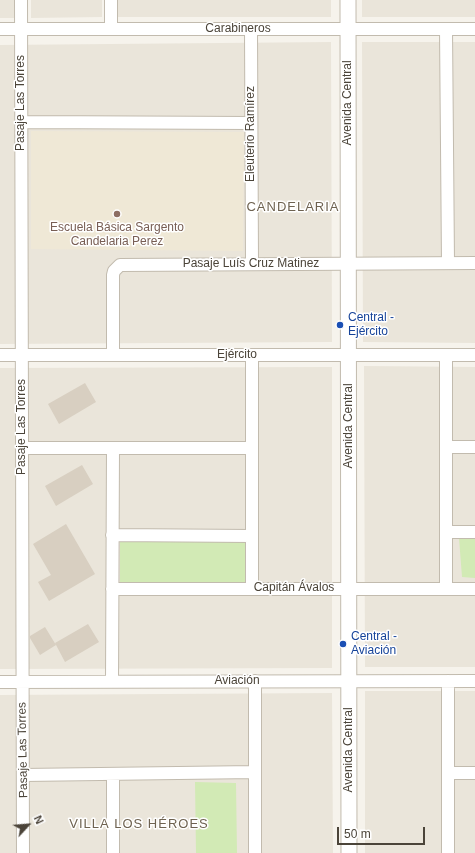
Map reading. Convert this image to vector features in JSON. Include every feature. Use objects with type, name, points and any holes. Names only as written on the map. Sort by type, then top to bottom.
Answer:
[{"type":"street","name":"Pasaje Las Torres","points":[[21,0],[23,853]]},
{"type":"street","points":[[111,0],[111,29]]},
{"type":"street","name":"Avenida Central","points":[[348,0],[350,853]]},
{"type":"street","name":"Carabineros","points":[[0,29],[475,29]]},
{"type":"street","name":"Eleuterio Ramírez","points":[[251,29],[252,264]]},
{"type":"street","points":[[446,29],[448,263]]},
{"type":"street","points":[[22,122],[251,123]]},
{"type":"street","name":"Pasaje Luís Cruz Matinez","points":[[113,355],[113,275],[117,267],[125,264],[475,263]]},
{"type":"street","name":"Ejército","points":[[0,355],[475,355]]},
{"type":"street","points":[[252,355],[252,588]]},
{"type":"street","points":[[446,355],[446,588]]},
{"type":"street","points":[[446,447],[475,447]]},
{"type":"street","points":[[22,448],[252,448]]},
{"type":"street","points":[[112,448],[112,682]]},
{"type":"street","points":[[446,532],[475,532]]},
{"type":"street","points":[[112,535],[252,536]]},
{"type":"street","name":"Capitán Ávalos","points":[[112,589],[475,589]]},
{"type":"street","name":"Aviación","points":[[0,682],[475,680]]},
{"type":"street","points":[[255,681],[255,853]]},
{"type":"street","points":[[448,681],[448,853]]},
{"type":"street","points":[[23,775],[255,772]]},
{"type":"street","points":[[448,773],[475,773]]},
{"type":"street","points":[[113,774],[113,853]]},
{"type":"shaded area","points":[[0,0],[14,0],[14,18],[0,18]]},
{"type":"shaded area","points":[[31,0],[102,0],[102,17],[31,18]]},
{"type":"shaded area","points":[[118,0],[331,0],[331,17],[118,17]]},
{"type":"shaded area","points":[[362,0],[475,0],[475,17],[362,17]]},
{"type":"shaded area","points":[[331,42],[332,342],[0,344],[0,45]]},
{"type":"shaded area","points":[[362,42],[475,42],[475,343],[363,342]]},
{"type":"shaded area","name":"Escuela Básica Sargento Candelaria Perez","points":[[31,131],[244,132],[243,251],[31,249]]},
{"type":"shaded area","points":[[364,366],[475,367],[475,667],[365,667]]},
{"type":"shaded area","points":[[332,367],[332,668],[0,669],[0,368]]},
{"type":"shaded area","points":[[365,691],[475,691],[475,853],[365,853]]},
{"type":"shaded area","points":[[332,693],[333,853],[0,853],[0,695]]},
{"type":"green space","points":[[459,538],[475,538],[475,578],[462,577]]},
{"type":"green space","points":[[120,542],[246,542],[246,583],[120,582]]},
{"type":"green space","points":[[195,782],[236,783],[237,853],[196,853]]},
{"type":"building","points":[[85,383],[96,402],[59,424],[48,404]]},
{"type":"building","points":[[82,465],[93,484],[56,506],[45,486]]},
{"type":"building","points":[[66,524],[95,574],[49,601],[38,582],[51,575],[33,544]]},
{"type":"building","points":[[88,624],[99,642],[65,662],[55,643]]},
{"type":"building","points":[[45,627],[56,645],[40,655],[30,636]]},
{"type":"place","name":"Escuela Básica Sargento Candelaria Perez","points":[[117,214]]},
{"type":"place","name":"Central - Ejército","points":[[340,325]]},
{"type":"place","name":"Central - Aviación","points":[[343,644]]},
{"type":"district","name":"CANDELARIA","points":[[293,207]]},
{"type":"district","name":"VILLA LOS HÉROES","points":[[139,824]]}]
